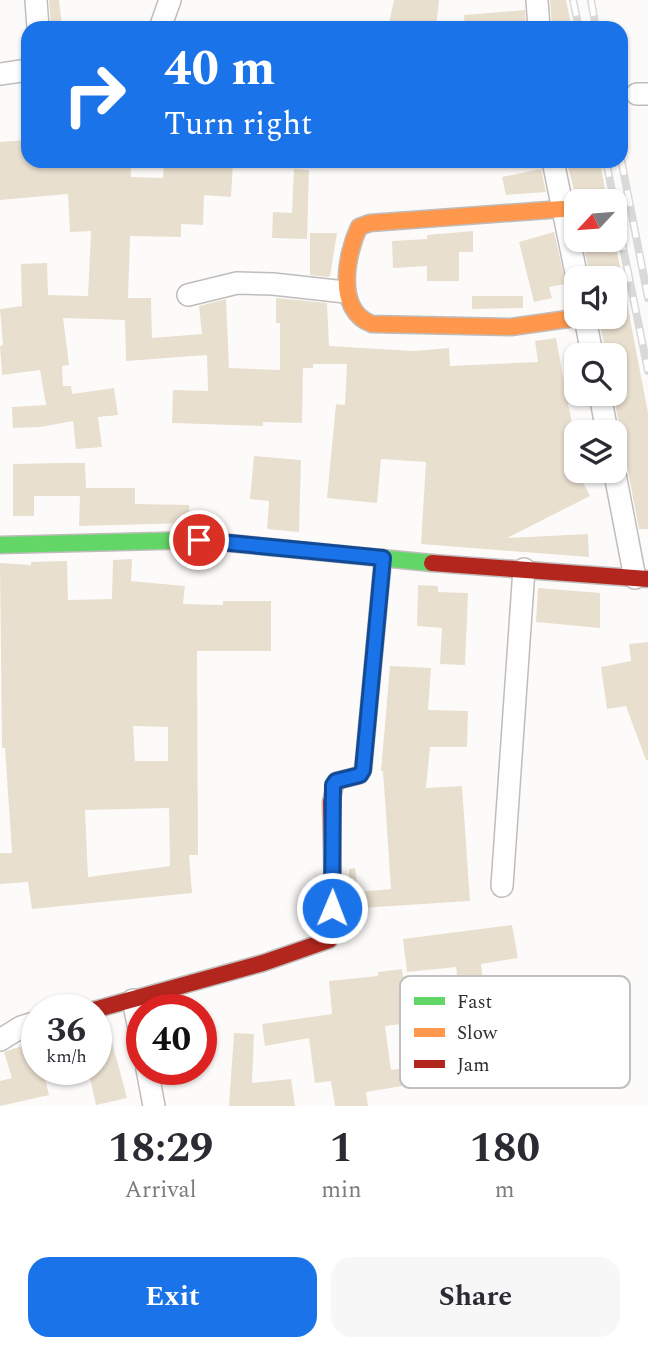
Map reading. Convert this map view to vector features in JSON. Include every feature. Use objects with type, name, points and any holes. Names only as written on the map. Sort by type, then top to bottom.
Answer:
[{"type":"street","points":[[36,0],[38,21]]},
{"type":"street","points":[[162,21],[170,0]]},
{"type":"street","points":[[537,0],[538,21]]},
{"type":"street","points":[[0,74],[21,71]]},
{"type":"street","points":[[554,168],[574,266]]},
{"type":"street","points":[[562,209],[471,214],[370,223],[359,227],[350,247],[343,292],[355,314],[372,324],[511,327],[564,320]]},
{"type":"street","points":[[188,295],[237,283],[343,292]]},
{"type":"street","points":[[0,545],[199,540],[462,566],[642,578],[618,483]]},
{"type":"street","points":[[155,994],[263,964],[284,954],[329,940],[332,908],[333,785],[336,781],[360,775],[363,770],[383,558]]},
{"type":"street","points":[[502,886],[524,569]]},
{"type":"street","points":[[0,1040],[21,1027]]},
{"type":"street","points":[[150,1085],[154,1106]]},
{"type":"building","points":[[49,0],[59,0],[62,21],[51,21]]},
{"type":"building","points":[[394,0],[439,0],[437,21],[390,21]]},
{"type":"building","points":[[550,0],[566,0],[570,21],[552,21]]},
{"type":"building","points":[[525,10],[526,21],[464,21],[464,15]]},
{"type":"building","points":[[21,140],[21,168],[131,168],[131,177],[163,178],[164,168],[233,168],[231,197],[204,195],[203,225],[181,224],[181,237],[130,236],[128,298],[151,298],[152,338],[202,334],[199,306],[226,299],[229,368],[280,370],[280,323],[276,323],[276,298],[327,303],[329,346],[414,351],[449,348],[450,366],[538,362],[535,341],[556,338],[564,381],[564,406],[569,406],[571,420],[564,420],[564,483],[583,483],[590,496],[507,538],[588,534],[589,557],[421,544],[426,462],[381,459],[377,503],[327,498],[336,404],[345,405],[347,364],[313,364],[313,368],[303,368],[302,423],[263,422],[263,426],[172,423],[173,390],[208,391],[207,355],[126,361],[125,320],[63,318],[69,365],[62,366],[63,386],[71,386],[72,394],[114,388],[118,415],[98,417],[102,447],[76,449],[73,421],[40,427],[13,428],[12,407],[46,405],[40,370],[2,375],[0,309],[22,306],[21,264],[47,263],[48,295],[88,296],[91,231],[70,232],[68,194],[0,200],[0,142]]},
{"type":"building","points":[[568,168],[601,168],[605,189],[574,189]]},
{"type":"building","points":[[294,169],[309,170],[307,239],[272,238],[273,212],[292,213]]},
{"type":"building","points":[[541,169],[546,192],[506,195],[502,177]]},
{"type":"building","points":[[473,231],[473,252],[459,252],[459,281],[427,281],[427,266],[393,268],[392,241],[427,239],[427,235]]},
{"type":"building","points":[[554,232],[564,284],[549,287],[552,298],[534,302],[519,242]]},
{"type":"building","points":[[310,233],[337,233],[328,277],[310,275]]},
{"type":"building","points":[[585,252],[617,252],[620,266],[588,266]]},
{"type":"building","points":[[472,296],[523,296],[523,308],[472,309]]},
{"type":"building","points":[[627,303],[648,413],[648,529],[639,529],[627,466],[627,420],[618,420],[616,406],[627,406],[627,343],[604,343],[601,329],[627,329]]},
{"type":"building","points":[[254,456],[301,460],[299,532],[267,529],[269,501],[250,499]]},
{"type":"building","points":[[85,463],[86,488],[135,488],[135,504],[189,505],[189,523],[79,526],[80,496],[34,496],[34,516],[13,516],[13,464]]},
{"type":"building","points":[[132,559],[131,581],[185,586],[183,604],[223,605],[223,601],[271,601],[271,651],[197,651],[198,855],[189,855],[192,893],[32,909],[28,882],[0,884],[0,853],[12,853],[5,748],[2,748],[0,563],[31,565],[31,562],[67,561],[68,600],[112,599],[113,560]],"holes":[[[133,726],[168,727],[168,761],[135,761]],[[169,808],[170,866],[88,877],[85,810]]]},
{"type":"building","points":[[418,585],[438,586],[438,592],[468,593],[465,665],[440,664],[442,628],[417,626]]},
{"type":"building","points":[[538,588],[600,593],[600,628],[536,622]]},
{"type":"building","points":[[648,642],[646,760],[626,706],[607,709],[601,667],[631,661],[629,644]]},
{"type":"building","points":[[390,666],[431,668],[428,710],[468,711],[467,747],[430,747],[426,788],[462,786],[470,901],[361,908],[362,920],[349,921],[349,869],[355,868],[358,892],[391,889],[381,771]]},
{"type":"building","points":[[512,925],[518,958],[481,964],[482,976],[457,976],[456,967],[407,972],[403,939]]},
{"type":"building","points":[[402,969],[400,1024],[385,1026],[391,1070],[400,1069],[400,1086],[366,1092],[368,1106],[335,1106],[331,1081],[315,1083],[309,1038],[265,1046],[262,1024],[332,1014],[329,981],[378,976],[378,972]]},
{"type":"building","points":[[234,1033],[254,1034],[252,1083],[291,1079],[295,1106],[229,1106]]},
{"type":"building","points":[[112,1042],[127,1098],[96,1105],[92,1085],[112,1085]]},
{"type":"building","points":[[21,1046],[21,1085],[46,1085],[49,1095],[0,1106],[0,1081],[12,1078],[4,1052]]},
{"type":"railway","points":[[573,0],[578,21]]},
{"type":"railway","points":[[591,0],[595,21]]},
{"type":"railway","points":[[607,168],[612,189]]},
{"type":"railway","points":[[623,168],[648,298]]},
{"type":"railway","points":[[624,252],[648,371]]},
{"type":"traffic: fast","points":[[0,545],[199,540],[432,563]]},
{"type":"traffic: slow","points":[[562,209],[370,223],[359,227],[354,239],[347,281],[348,295],[353,307],[360,317],[372,324],[511,327],[564,320]]},
{"type":"traffic: jam","points":[[112,1005],[263,963],[329,940],[333,896],[331,802],[336,781],[360,775],[363,770],[383,558]]},
{"type":"traffic: jam","points":[[432,563],[648,579]]},
{"type":"route","points":[[199,540],[383,558],[363,770],[360,775],[336,781],[333,785],[332,908]]}]
